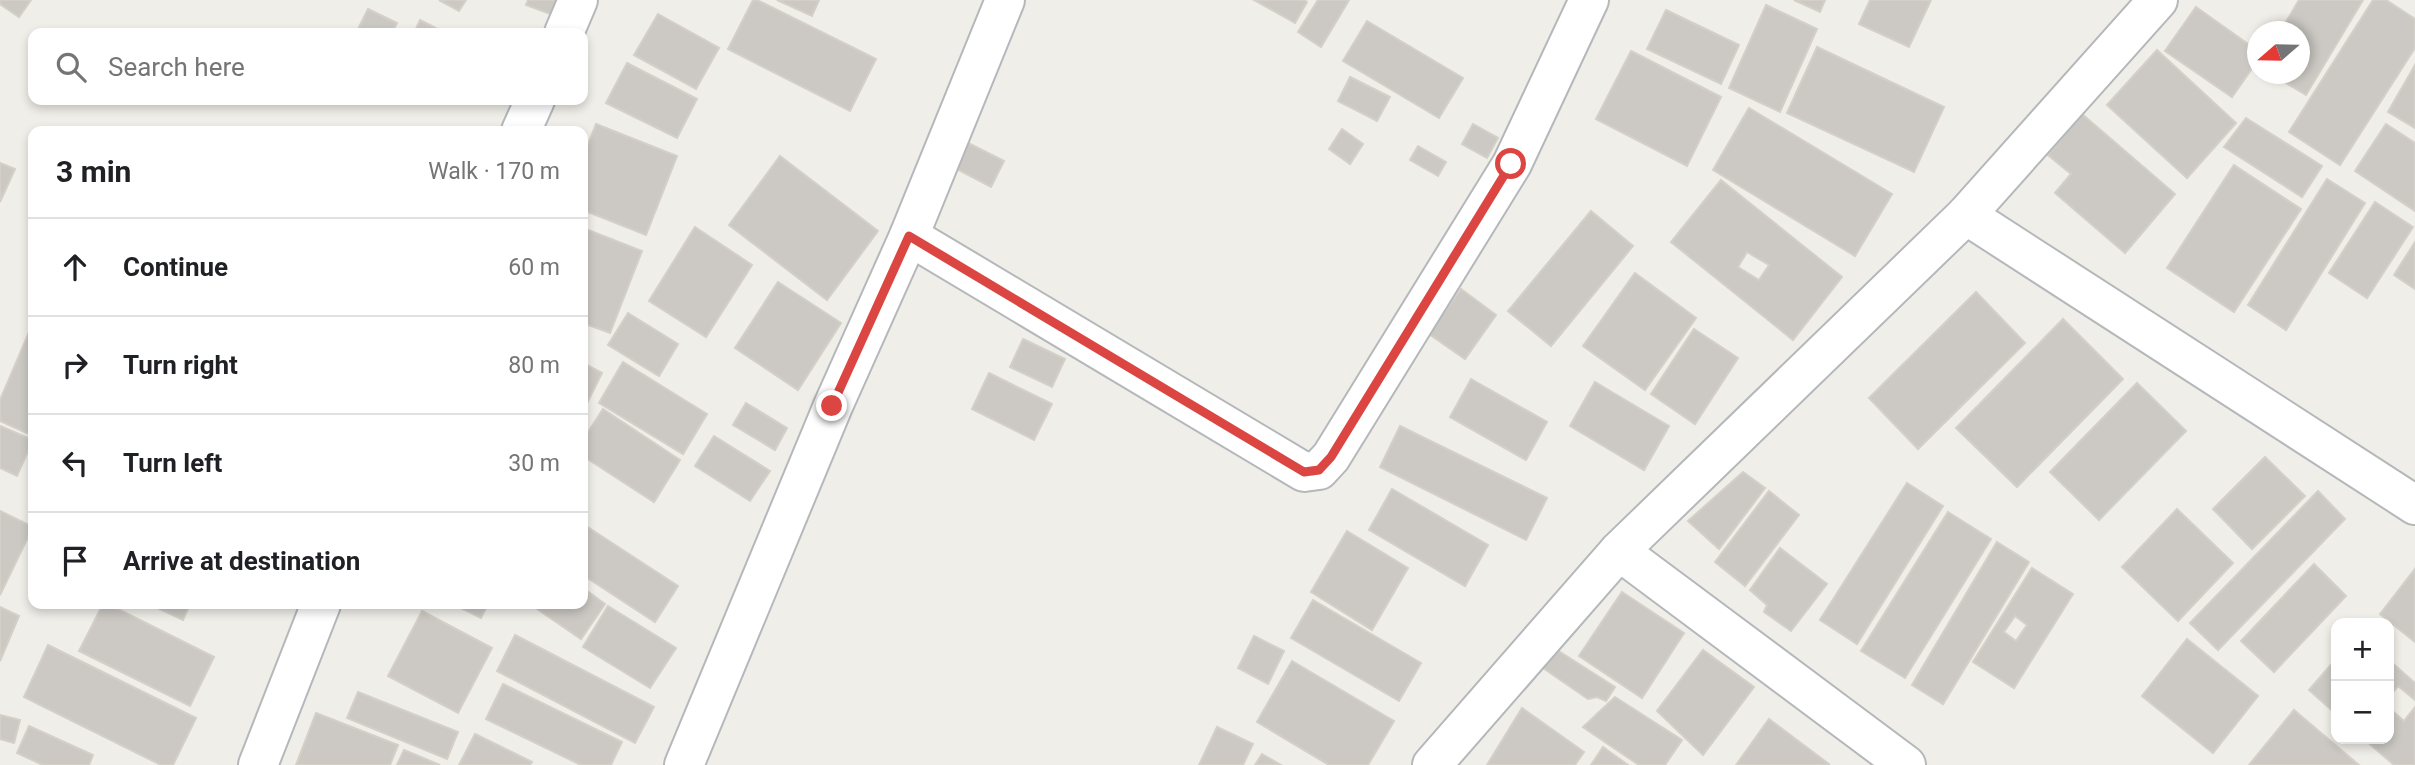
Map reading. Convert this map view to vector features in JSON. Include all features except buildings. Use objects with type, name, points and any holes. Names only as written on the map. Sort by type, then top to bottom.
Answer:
[{"type":"street","points":[[566,28],[578,0]]},
{"type":"street","points":[[684,765],[832,406],[909,236],[1005,0]]},
{"type":"street","points":[[909,236],[1304,472],[1319,470],[1331,457],[1511,164],[1589,0]]},
{"type":"street","points":[[1432,765],[1619,551],[1966,215],[2158,0]]},
{"type":"street","points":[[523,126],[533,105]]},
{"type":"street","points":[[1966,215],[2415,505]]},
{"type":"street","points":[[1619,551],[1906,765]]},
{"type":"street","points":[[258,765],[319,609]]},
{"type":"route","points":[[832,406],[909,236],[1304,472],[1319,470],[1331,457],[1511,164]]}]
